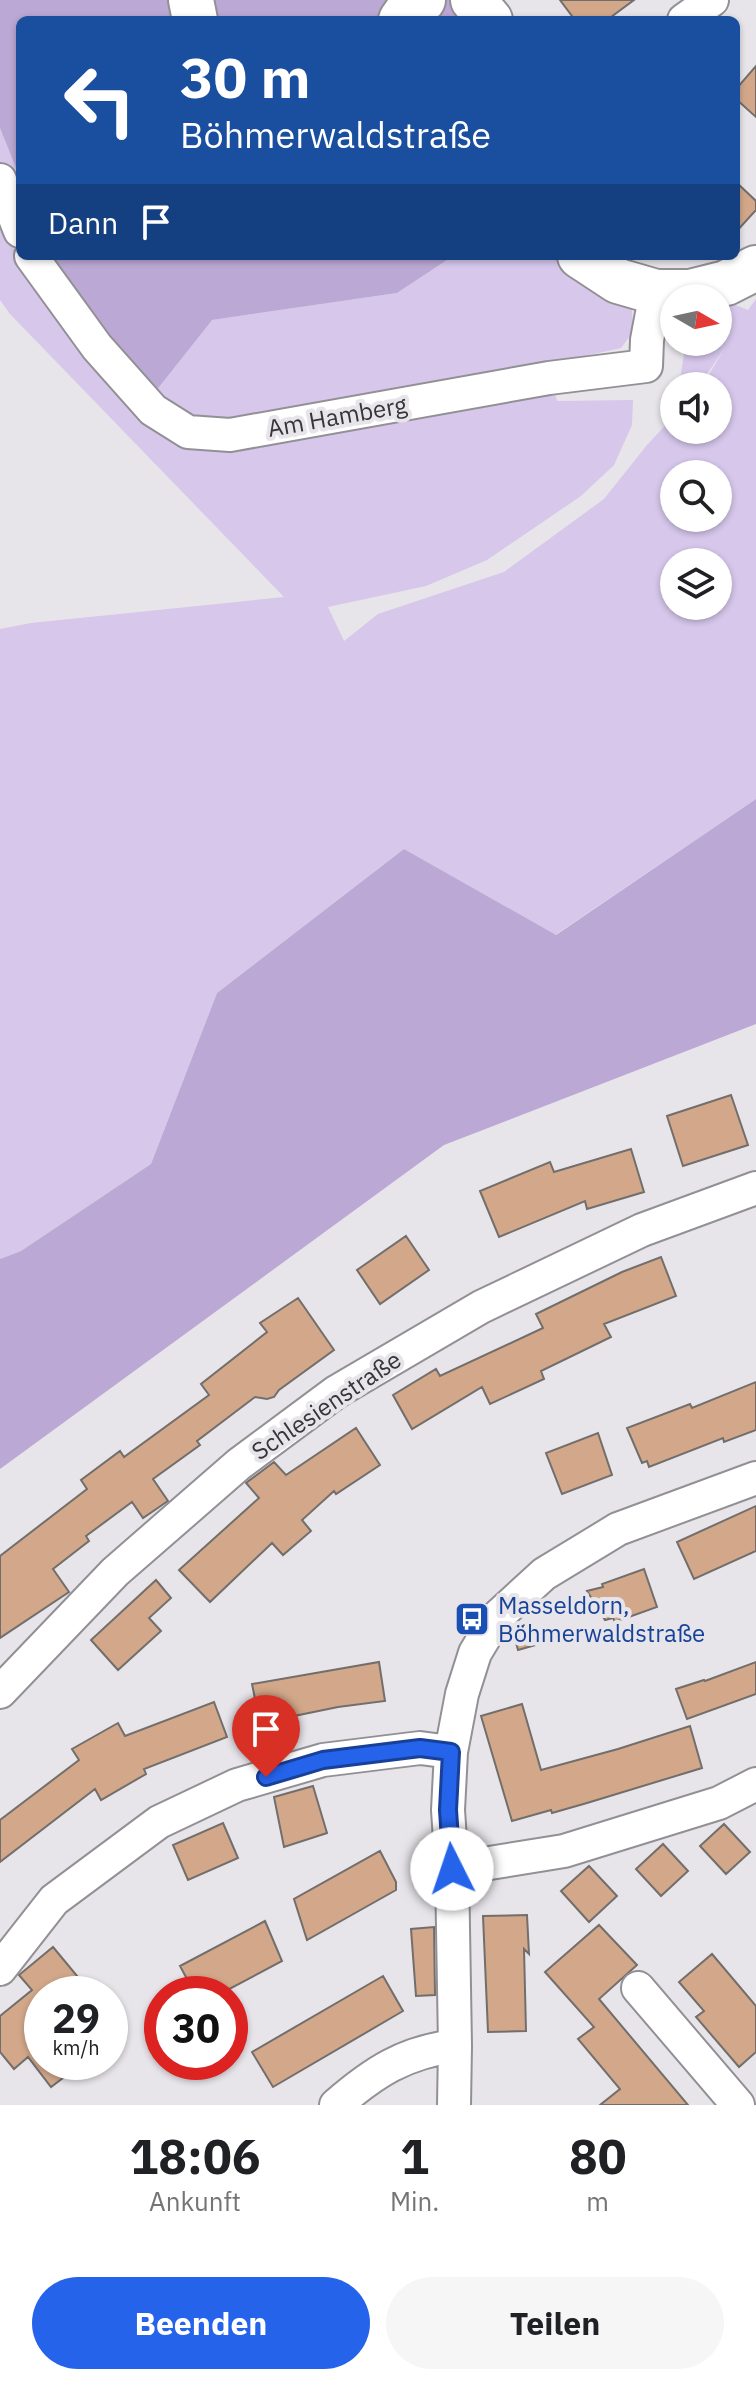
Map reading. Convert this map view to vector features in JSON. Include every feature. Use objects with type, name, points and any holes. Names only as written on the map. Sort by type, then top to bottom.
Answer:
[{"type":"street","points":[[404,16],[410,7],[423,0]]},
{"type":"street","points":[[473,0],[487,16]]},
{"type":"street","points":[[690,16],[712,0]]},
{"type":"street","points":[[0,180],[16,221]]},
{"type":"street","name":"Am Hamberg","points":[[34,260],[97,347],[153,410],[188,432],[205,434],[230,435],[549,378],[646,366],[647,340],[656,292]]},
{"type":"street","points":[[586,260],[618,281],[656,292],[690,292],[726,283],[756,268]]},
{"type":"street","name":"Schlesienstraße","points":[[0,1692],[115,1572],[239,1464],[336,1392],[481,1307],[642,1230],[756,1188]]},
{"type":"street","points":[[454,2105],[452,1869],[448,1810],[451,1752],[462,1694],[475,1653],[496,1618],[544,1574],[618,1529],[756,1478]]},
{"type":"street","points":[[0,1969],[54,1900],[159,1822],[237,1785],[323,1760],[420,1748],[451,1752]]},
{"type":"street","points":[[452,1869],[564,1851],[719,1803],[756,1784]]},
{"type":"street","points":[[638,1988],[738,2105]]},
{"type":"street","points":[[336,2105],[399,2060],[432,2049],[455,2046]]},
{"type":"shaded area","points":[[0,0],[463,0],[469,16],[16,16],[16,168],[0,128]]},
{"type":"shaded area","points":[[0,128],[16,168],[16,260],[54,260],[57,268],[212,320],[397,293],[447,260],[561,260],[591,285],[632,310],[633,332],[621,348],[548,364],[557,401],[633,400],[632,425],[614,465],[581,496],[487,560],[426,586],[328,607],[344,641],[378,614],[504,572],[604,499],[660,431],[660,444],[732,444],[732,372],[710,372],[720,356],[732,356],[732,304],[748,310],[756,299],[756,799],[555,935],[404,849],[217,993],[151,1164],[21,1251],[0,1259],[0,629],[31,623],[284,597],[10,314],[0,300]]},
{"type":"shaded area","points":[[53,260],[447,260],[397,293],[212,320],[155,392],[56,268]]},
{"type":"shaded area","points":[[684,356],[719,356],[708,372],[681,372]]},
{"type":"shaded area","points":[[756,799],[756,1024],[444,1145],[0,1469],[0,1259],[21,1251],[151,1164],[217,993],[404,849],[556,935]]},
{"type":"building","points":[[560,0],[634,0],[612,16],[572,16]]},
{"type":"building","points":[[756,66],[756,117],[740,103],[740,84]]},
{"type":"building","points":[[740,186],[756,201],[756,210],[740,228]]},
{"type":"building","points":[[731,1095],[748,1145],[683,1166],[667,1116]]},
{"type":"building","points":[[631,1149],[644,1192],[587,1209],[585,1201],[499,1237],[480,1191],[550,1162],[554,1172]]},
{"type":"building","points":[[406,1236],[429,1270],[380,1304],[357,1270]]},
{"type":"building","points":[[661,1257],[676,1296],[604,1324],[611,1337],[541,1371],[544,1379],[490,1404],[482,1387],[412,1429],[393,1395],[436,1369],[440,1376],[543,1328],[536,1314],[622,1272]]},
{"type":"building","points":[[298,1298],[334,1350],[279,1390],[274,1397],[255,1397],[197,1441],[200,1445],[153,1479],[168,1501],[143,1518],[132,1502],[86,1536],[89,1541],[53,1569],[69,1592],[0,1638],[0,1556],[87,1489],[81,1480],[120,1451],[124,1457],[209,1395],[201,1384],[267,1332],[260,1323]]},
{"type":"building","points":[[756,1382],[756,1430],[724,1442],[723,1438],[649,1467],[647,1461],[642,1463],[627,1428],[690,1404],[692,1408]]},
{"type":"building","points":[[356,1428],[380,1465],[336,1494],[334,1491],[302,1520],[311,1531],[283,1555],[272,1543],[210,1602],[179,1570],[259,1498],[246,1483],[274,1462],[286,1475]]},
{"type":"building","points":[[598,1433],[612,1475],[562,1494],[546,1453]]},
{"type":"building","points":[[756,1506],[756,1551],[694,1579],[677,1542]]},
{"type":"building","points":[[644,1569],[657,1607],[615,1622],[613,1618],[605,1620],[587,1591]]},
{"type":"building","points":[[156,1580],[171,1598],[149,1618],[161,1631],[118,1670],[91,1640]]},
{"type":"building","points":[[532,1622],[539,1644],[518,1650],[512,1629]]},
{"type":"building","points":[[379,1662],[385,1701],[260,1723],[252,1684]]},
{"type":"building","points":[[756,1662],[756,1694],[687,1719],[676,1689]]},
{"type":"building","points":[[214,1702],[227,1737],[144,1769],[146,1774],[101,1800],[95,1789],[0,1862],[0,1820],[79,1760],[72,1749],[118,1723],[125,1736]]},
{"type":"building","points":[[522,1704],[541,1770],[690,1726],[702,1768],[552,1813],[551,1810],[512,1821],[481,1716]]},
{"type":"building","points":[[313,1786],[327,1833],[284,1847],[274,1797]]},
{"type":"building","points":[[223,1823],[238,1858],[188,1880],[173,1845]]},
{"type":"building","points":[[724,1824],[750,1852],[726,1874],[700,1846]]},
{"type":"building","points":[[663,1844],[688,1871],[661,1896],[636,1869]]},
{"type":"building","points":[[380,1851],[396,1882],[396,1890],[307,1940],[294,1899]]},
{"type":"building","points":[[589,1866],[617,1896],[589,1922],[561,1891]]},
{"type":"building","points":[[527,1915],[529,1954],[524,1949],[526,2031],[488,2032],[483,1916]]},
{"type":"building","points":[[265,1921],[282,1961],[248,1979],[248,1976],[185,1976],[180,1966]]},
{"type":"building","points":[[599,1925],[637,1965],[599,1999],[688,2105],[600,2105],[620,2089],[578,2039],[594,2027],[545,1972]]},
{"type":"building","points":[[434,1927],[435,1995],[416,1996],[411,1929]]},
{"type":"building","points":[[53,1947],[77,1976],[24,1976],[24,1981],[19,1975]]},
{"type":"building","points":[[712,1954],[756,2006],[756,2052],[739,2067],[696,2017],[704,2011],[679,1982]]},
{"type":"building","points":[[383,1976],[403,2011],[273,2087],[252,2052]]},
{"type":"building","points":[[24,1996],[24,2060],[14,2069],[0,2052],[0,2016]]},
{"type":"building","points":[[46,2080],[60,2080],[51,2087]]},
{"type":"place","name":"Masseldorn, Böhmerwaldstraße","points":[[472,1619]]},
{"type":"route","points":[[266,1777],[323,1760],[420,1748],[451,1752],[448,1810],[452,1869]]}]
